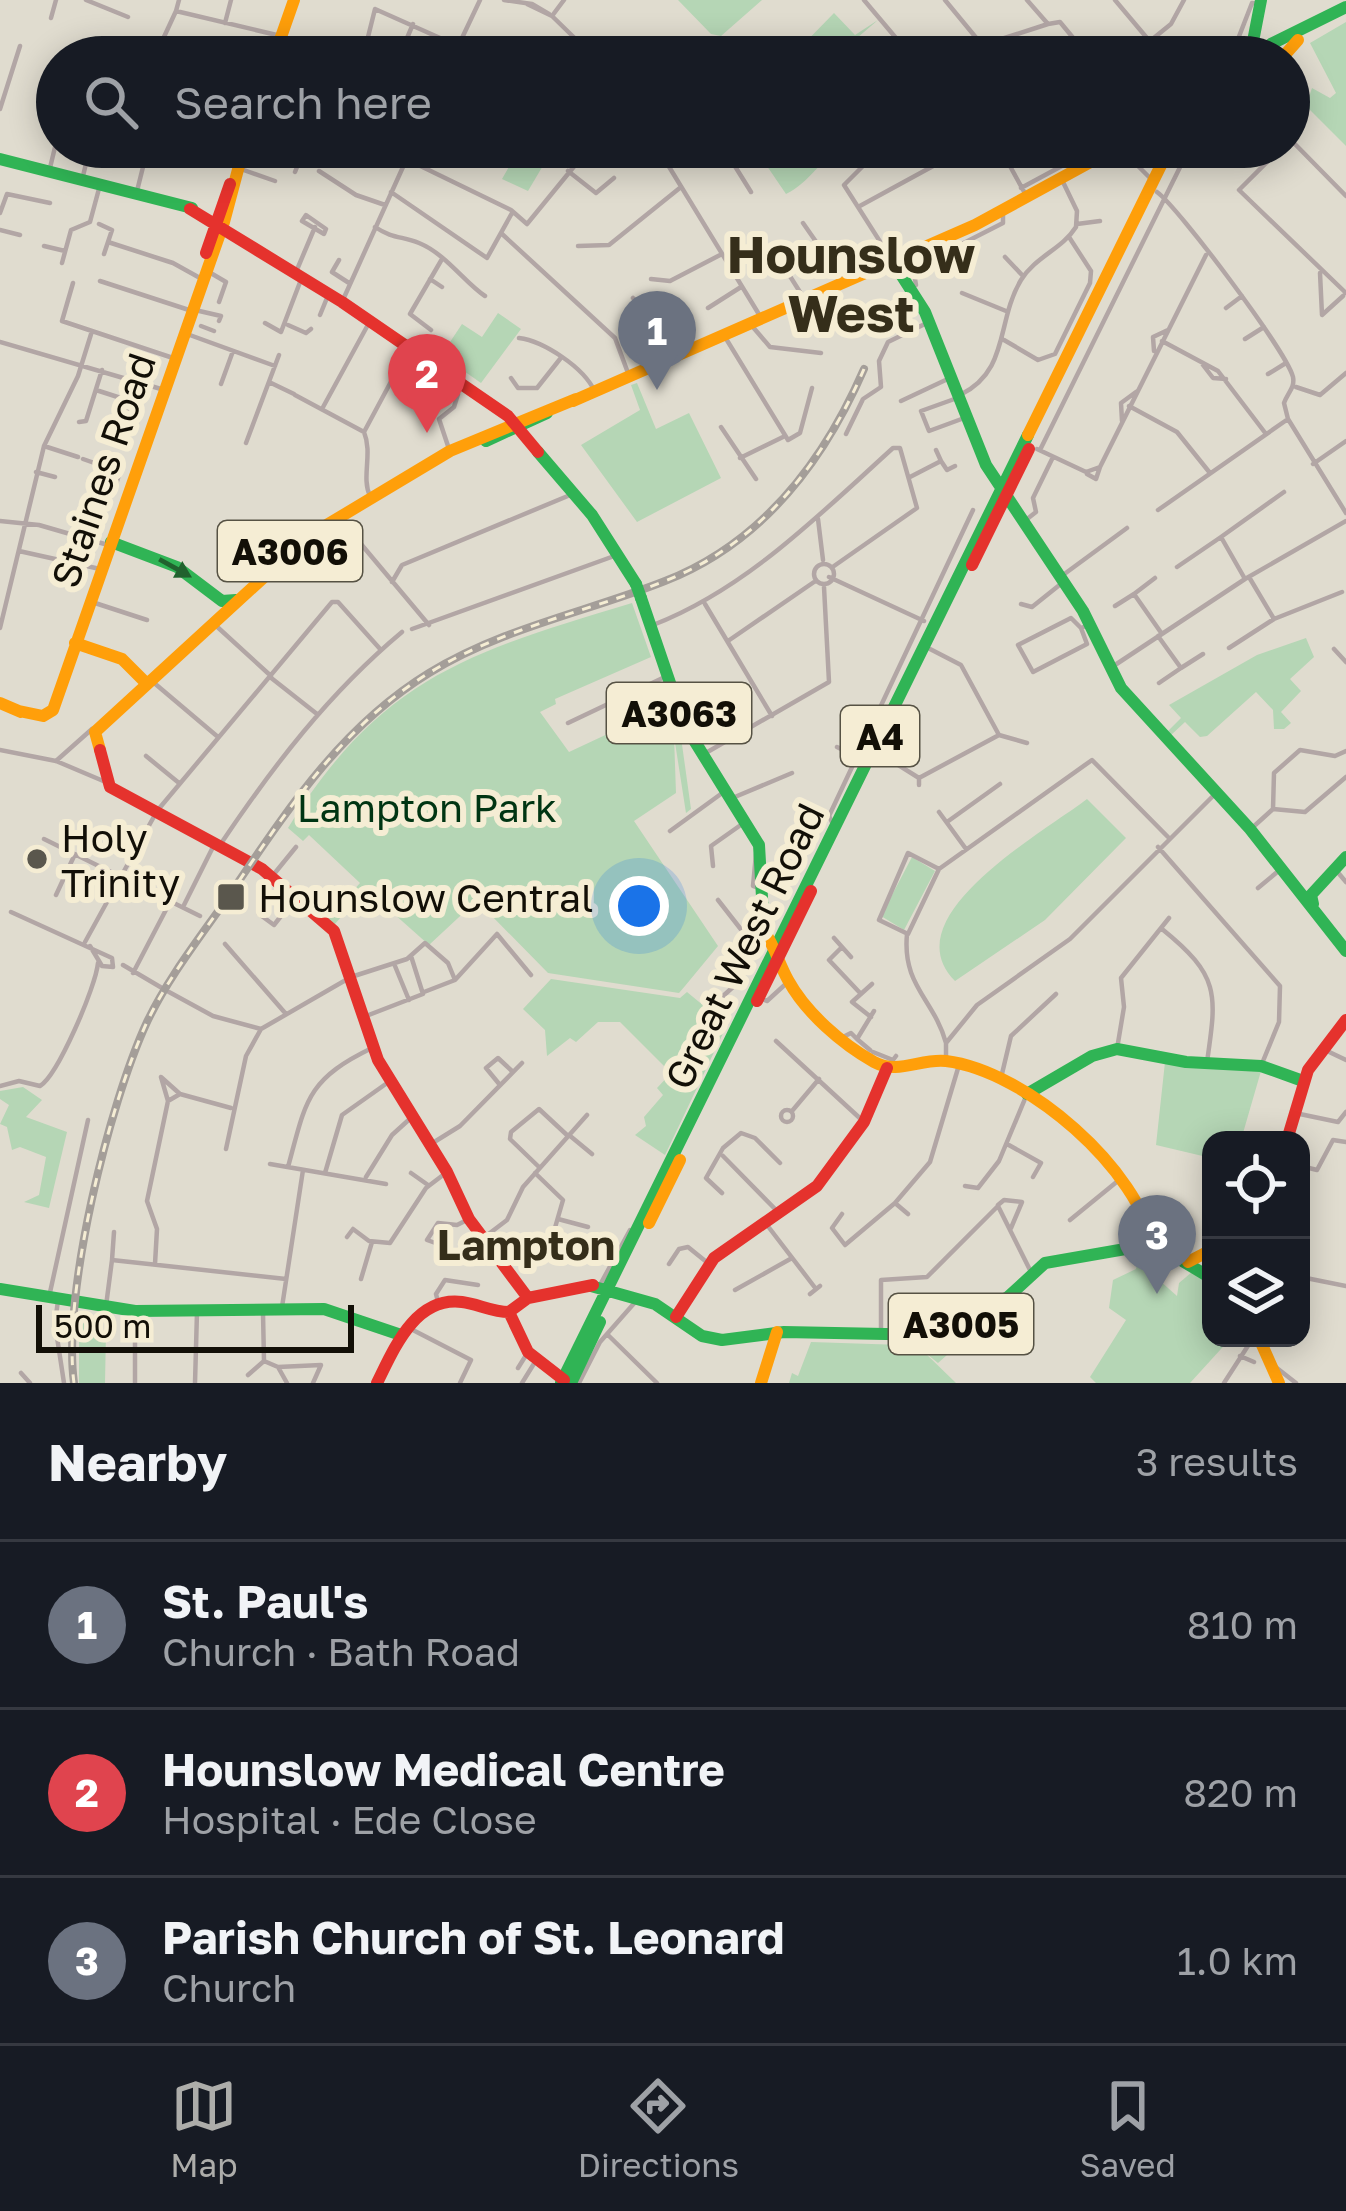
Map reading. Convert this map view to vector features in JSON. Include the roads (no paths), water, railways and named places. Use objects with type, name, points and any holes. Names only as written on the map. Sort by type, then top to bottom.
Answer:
[{"type":"main road","points":[[281,36],[294,0]]},
{"type":"main road","points":[[1262,3],[1268,36]]},
{"type":"main road","points":[[1251,36],[1262,3]]},
{"type":"main road","points":[[1283,36],[1340,8]]},
{"type":"main road","points":[[1303,36],[1340,8]]},
{"type":"main road","points":[[0,158],[195,209],[221,223]]},
{"type":"main road","name":"Staines Road","points":[[0,703],[47,722],[56,713],[100,568],[239,168]]},
{"type":"main road","name":"A3006","points":[[96,728],[217,611],[302,541],[370,496],[455,450],[944,244],[1003,212],[1024,192],[1080,168]]},
{"type":"main road","name":"Great West Road","points":[[568,1380],[604,1285],[775,955],[928,624],[977,528],[1035,448],[1166,168]]},
{"type":"main road","name":"Great West Road","points":[[568,1380],[590,1349],[604,1285],[759,998],[868,758],[930,649],[1002,495],[1158,190]]},
{"type":"main road","name":"A3063","points":[[221,223],[518,423],[574,493],[639,591],[677,707],[761,851],[763,929]]},
{"type":"main road","points":[[893,262],[929,322],[1002,495],[1060,581],[1131,702],[1307,895],[1346,952]]},
{"type":"main road","name":"A3006","points":[[518,423],[576,399]]},
{"type":"main road","points":[[109,543],[177,567],[217,611]]},
{"type":"main road","points":[[75,643],[122,659],[145,682]]},
{"type":"main road","points":[[96,728],[108,783],[272,876],[338,937],[372,1048],[447,1172],[469,1219],[528,1298]]},
{"type":"main road","points":[[1307,895],[1346,857]]},
{"type":"main road","points":[[763,929],[788,982],[850,1038],[881,1058],[952,1063],[1001,1078],[1027,1094],[1119,1180],[1153,1229],[1154,1249]]},
{"type":"main road","points":[[1290,1131],[1303,1081],[1344,1028]]},
{"type":"main road","points":[[1027,1094],[1091,1056],[1117,1049],[1261,1066],[1303,1081]]},
{"type":"main road","points":[[676,1317],[709,1264],[817,1186],[864,1122],[881,1058]]},
{"type":"main road","name":"A3005","points":[[508,1312],[528,1298],[604,1285],[676,1317],[713,1340],[777,1332],[944,1333],[1008,1298],[1031,1272],[1053,1261],[1154,1249],[1202,1271]]},
{"type":"main road","points":[[1188,1262],[1202,1255]]},
{"type":"main road","points":[[0,1289],[135,1311],[324,1310],[405,1332]]},
{"type":"main road","points":[[377,1383],[405,1332],[438,1302],[508,1312],[537,1359],[568,1380]]},
{"type":"main road","points":[[761,1383],[777,1332]]},
{"type":"main road","points":[[1262,1347],[1279,1383]]},
{"type":"street","points":[[51,18],[57,10],[56,0]]},
{"type":"street","points":[[86,0],[128,17]]},
{"type":"street","points":[[165,36],[179,0]]},
{"type":"street","points":[[225,23],[231,0]]},
{"type":"street","points":[[463,36],[480,0]]},
{"type":"street","points":[[504,0],[526,2],[550,15],[572,36]]},
{"type":"street","points":[[550,15],[564,0]]},
{"type":"street","points":[[864,0],[894,36]]},
{"type":"street","points":[[945,0],[976,36]]},
{"type":"street","points":[[1027,0],[1048,24]]},
{"type":"street","points":[[1115,0],[1146,36]]},
{"type":"street","points":[[1156,36],[1171,24],[1184,0]]},
{"type":"street","points":[[1248,36],[1252,3],[1262,3]]},
{"type":"street","points":[[368,36],[376,9],[441,36]]},
{"type":"street","points":[[176,11],[277,36]]},
{"type":"street","points":[[1014,36],[1060,22],[1072,36]]},
{"type":"street","points":[[408,36],[413,23]]},
{"type":"street","points":[[0,109],[20,46]]},
{"type":"street","points":[[1310,160],[1346,196]]},
{"type":"street","points":[[49,172],[50,168]]},
{"type":"street","points":[[85,168],[83,179],[136,193],[143,168]]},
{"type":"street","points":[[295,172],[297,168]]},
{"type":"street","points":[[320,314],[350,283],[402,168]]},
{"type":"street","points":[[418,168],[531,223],[571,168]]},
{"type":"street","points":[[669,168],[741,287],[770,347],[816,351]]},
{"type":"street","points":[[736,168],[751,192]]},
{"type":"street","points":[[859,168],[844,182],[893,262]]},
{"type":"street","points":[[858,207],[930,168]]},
{"type":"street","points":[[1016,168],[1024,192],[1063,168]]},
{"type":"street","points":[[1110,669],[1346,517],[1288,418],[1284,403],[1293,386],[1286,363],[1243,296],[1138,168]]},
{"type":"street","points":[[1158,190],[1174,168]]},
{"type":"street","points":[[1261,168],[1239,190],[1345,294],[1322,315],[1320,273]]},
{"type":"street","points":[[319,171],[356,195],[385,205]]},
{"type":"street","points":[[568,171],[596,193],[614,178]]},
{"type":"street","points":[[237,175],[275,181]]},
{"type":"street","points":[[968,417],[929,431],[921,411],[983,381],[1004,340],[1006,311],[1023,276],[1041,256],[1070,237],[1077,224],[1075,205],[1061,178]]},
{"type":"street","points":[[62,263],[73,227],[90,222],[100,185]]},
{"type":"street","points":[[578,246],[609,245],[681,188]]},
{"type":"street","points":[[391,192],[487,258],[513,212]]},
{"type":"street","points":[[0,213],[7,194],[50,203]]},
{"type":"street","points":[[1077,224],[1100,221]]},
{"type":"street","points":[[803,223],[844,284]]},
{"type":"street","points":[[99,224],[111,227],[104,254]]},
{"type":"street","points":[[265,323],[281,332],[288,325],[315,225]]},
{"type":"street","points":[[375,227],[396,241],[420,243],[467,274],[482,294],[472,303]]},
{"type":"street","points":[[0,230],[20,236]]},
{"type":"street","points":[[501,233],[617,339],[629,377]]},
{"type":"street","points":[[1004,340],[1038,360],[1055,353],[1090,283],[1091,271],[1070,237]]},
{"type":"street","points":[[108,242],[204,268],[226,282],[219,302]]},
{"type":"street","points":[[916,285],[915,279],[944,244]]},
{"type":"street","points":[[44,246],[64,251]]},
{"type":"street","points":[[650,279],[670,281],[722,254]]},
{"type":"street","points":[[776,254],[806,302]]},
{"type":"street","points":[[1035,448],[1086,472],[1100,467],[1206,255]]},
{"type":"street","points":[[1005,257],[1023,276]]},
{"type":"street","points":[[431,330],[410,314],[442,259]]},
{"type":"street","points":[[339,260],[332,272],[350,283]]},
{"type":"street","points":[[430,279],[442,287]]},
{"type":"street","points":[[100,281],[188,319],[233,351],[275,366]]},
{"type":"street","points":[[73,283],[60,318],[173,358]]},
{"type":"street","points":[[708,308],[741,287]]},
{"type":"street","points":[[962,293],[1006,311]]},
{"type":"street","points":[[1226,308],[1243,296]]},
{"type":"street","points":[[632,298],[649,315],[666,362]]},
{"type":"street","points":[[188,319],[220,316],[219,321]]},
{"type":"street","points":[[322,409],[370,321]]},
{"type":"street","points":[[859,436],[847,433],[864,397],[880,387],[879,361],[888,342],[929,322]]},
{"type":"street","points":[[288,325],[307,333],[311,328]]},
{"type":"street","points":[[201,326],[214,331]]},
{"type":"street","points":[[1245,339],[1264,327]]},
{"type":"street","points":[[1154,356],[1154,337],[1168,330]]},
{"type":"street","points":[[1,626],[44,446],[92,331]]},
{"type":"street","points":[[725,337],[783,436],[793,440],[800,433],[812,388]]},
{"type":"street","points":[[519,338],[533,340],[587,377],[595,392]]},
{"type":"street","points":[[1162,341],[1226,379],[1266,434]]},
{"type":"street","points":[[0,342],[162,390]]},
{"type":"street","points":[[364,432],[410,348]]},
{"type":"street","points":[[221,384],[233,351]]},
{"type":"street","points":[[246,443],[279,355]]},
{"type":"street","points":[[512,378],[518,388],[537,388],[560,358]]},
{"type":"street","points":[[1268,374],[1286,363]]},
{"type":"street","points":[[79,422],[86,421],[102,370]]},
{"type":"street","points":[[420,380],[427,371],[458,394],[458,401],[439,419],[455,450]]},
{"type":"street","points":[[1293,386],[1321,395],[1346,373]]},
{"type":"street","points":[[901,400],[952,377]]},
{"type":"street","points":[[269,382],[364,432],[371,454],[366,485],[370,496]]},
{"type":"street","points":[[96,390],[127,400],[122,431]]},
{"type":"street","points":[[1122,421],[1121,404],[1136,392]]},
{"type":"street","points":[[1129,406],[1177,432],[1210,473]]},
{"type":"street","points":[[126,417],[136,426]]},
{"type":"street","points":[[1158,510],[1288,418]]},
{"type":"street","points":[[721,427],[756,479]]},
{"type":"street","points":[[740,458],[783,436]]},
{"type":"street","points":[[1313,464],[1346,441]]},
{"type":"street","points":[[44,446],[120,472],[116,484]]},
{"type":"street","points":[[652,626],[705,604],[818,518],[898,447],[918,506],[834,566],[824,587],[829,682],[703,755]]},
{"type":"street","points":[[936,450],[947,470],[955,466]]},
{"type":"street","points":[[1022,523],[1036,512],[1033,498],[1053,457]]},
{"type":"street","points":[[910,477],[941,461]]},
{"type":"street","points":[[36,472],[56,477]]},
{"type":"street","points":[[1177,567],[1284,491]]},
{"type":"street","points":[[383,571],[574,493]]},
{"type":"street","points":[[973,510],[977,528]]},
{"type":"street","points":[[728,641],[814,582],[824,561],[818,518]]},
{"type":"street","points":[[0,521],[109,543]]},
{"type":"street","points":[[1021,604],[1032,608],[1127,528]]},
{"type":"street","points":[[1221,537],[1274,620]]},
{"type":"street","points":[[361,544],[429,625]]},
{"type":"street","points":[[19,551],[100,568]]},
{"type":"street","points":[[412,629],[617,555]]},
{"type":"street","points":[[824,561],[834,566]]},
{"type":"street","points":[[392,582],[403,565]]},
{"type":"street","points":[[829,577],[928,624]]},
{"type":"street","points":[[1115,606],[1156,578]]},
{"type":"street","points":[[814,582],[824,587]]},
{"type":"street","points":[[1228,648],[1274,620],[1342,592]]},
{"type":"street","points":[[1133,594],[1180,668]]},
{"type":"street","points":[[88,944],[157,812],[335,601],[381,650]]},
{"type":"street","points":[[89,602],[147,620]]},
{"type":"street","points":[[705,604],[772,716]]},
{"type":"street","points":[[217,611],[230,640],[316,714]]},
{"type":"street","points":[[1071,618],[1086,626],[1087,644],[1033,672],[1018,645],[1071,618]]},
{"type":"street","points":[[183,908],[218,843],[268,773],[316,714],[402,632]]},
{"type":"street","points":[[930,649],[961,665],[999,735],[1027,743]]},
{"type":"street","points":[[1334,650],[1346,662]]},
{"type":"street","points":[[1159,683],[1203,654]]},
{"type":"street","points":[[568,723],[669,676]]},
{"type":"street","points":[[145,682],[160,687],[218,737]]},
{"type":"street","points":[[56,761],[96,728]]},
{"type":"street","points":[[837,746],[919,781],[999,735]]},
{"type":"street","points":[[0,750],[56,761],[108,783]]},
{"type":"street","points":[[1274,809],[1274,773],[1300,750],[1335,756],[1346,751]]},
{"type":"street","points":[[146,756],[179,783]]},
{"type":"street","points":[[957,1028],[939,1016],[910,979],[908,934],[939,869],[1092,760],[1168,837]]},
{"type":"street","points":[[670,831],[727,795],[792,773]]},
{"type":"street","points":[[1250,830],[1274,809],[1306,812],[1346,777]]},
{"type":"street","points":[[947,822],[1000,784]]},
{"type":"street","points":[[946,1043],[989,994],[1070,939],[1217,792]]},
{"type":"street","points":[[939,812],[966,849]]},
{"type":"street","points":[[713,866],[711,846],[746,822]]},
{"type":"street","points":[[44,838],[200,916]]},
{"type":"street","points":[[1158,847],[1280,986],[1279,1022],[1261,1066]]},
{"type":"street","points":[[272,876],[296,852]]},
{"type":"street","points":[[908,934],[878,917],[908,853],[939,869]]},
{"type":"street","points":[[56,895],[75,854]]},
{"type":"street","points":[[1258,888],[1282,868]]},
{"type":"street","points":[[1335,868],[1346,882]]},
{"type":"street","points":[[260,914],[274,925],[297,896]]},
{"type":"street","points":[[170,901],[128,969],[213,1016],[261,1029]]},
{"type":"street","points":[[718,901],[745,930],[753,950],[733,988],[722,997]]},
{"type":"street","points":[[11,912],[88,944],[115,963],[96,977]]},
{"type":"street","points":[[1117,1049],[1124,1007],[1121,978],[1169,918]]},
{"type":"street","points":[[1162,928],[1211,982],[1215,996],[1207,1063]]},
{"type":"street","points":[[745,930],[763,929]]},
{"type":"street","points":[[361,1018],[454,980],[497,934],[531,975]]},
{"type":"street","points":[[834,938],[851,957]]},
{"type":"street","points":[[88,944],[105,969]]},
{"type":"street","points":[[225,944],[286,1015]]},
{"type":"street","points":[[226,1149],[246,1056],[261,1029],[351,977],[429,945],[448,963],[454,980]]},
{"type":"street","points":[[842,947],[829,960],[861,994]]},
{"type":"street","points":[[0,1086],[19,1081],[40,1086],[54,1069],[96,977],[98,961],[106,955]]},
{"type":"street","points":[[411,956],[424,992]]},
{"type":"street","points":[[394,963],[409,1000]]},
{"type":"street","points":[[759,998],[767,1001],[788,982]]},
{"type":"street","points":[[850,1038],[872,1014],[852,1002],[872,984]]},
{"type":"street","points":[[1001,1078],[1011,1036],[1052,1004],[1056,994]]},
{"type":"street","points":[[842,1214],[832,1228],[845,1245],[895,1203],[936,1150],[952,1063],[939,1016]]},
{"type":"street","points":[[776,1041],[864,1122]]},
{"type":"street","points":[[288,1168],[316,1082],[332,1066],[372,1048]]},
{"type":"street","points":[[1325,1050],[1343,1060],[1338,1069]]},
{"type":"street","points":[[500,1085],[487,1073],[490,1064],[500,1058],[513,1072]]},
{"type":"street","points":[[431,1144],[460,1126],[522,1063]]},
{"type":"street","points":[[155,1264],[157,1229],[147,1201],[168,1101],[161,1077],[180,1094],[233,1108]]},
{"type":"street","points":[[792,1111],[819,1079]]},
{"type":"street","points":[[325,1174],[342,1115],[390,1081]]},
{"type":"street","points":[[168,1101],[180,1094]]},
{"type":"street","points":[[965,1186],[978,1188],[1006,1144],[1027,1094]]},
{"type":"street","points":[[550,1245],[563,1200],[507,1136],[537,1105],[592,1154]]},
{"type":"street","points":[[1295,1113],[1333,1122],[1346,1113]]},
{"type":"street","points":[[486,1237],[507,1220],[538,1170],[587,1114]]},
{"type":"street","points":[[364,1180],[392,1135],[413,1116]]},
{"type":"street","points":[[64,1383],[54,1298],[87,1122]]},
{"type":"street","points":[[779,1163],[780,1158],[744,1132],[723,1148],[723,1156],[781,1215]]},
{"type":"street","points":[[1310,1168],[1318,1170],[1333,1140],[1346,1142]]},
{"type":"street","points":[[1006,1144],[1040,1162],[1034,1177]]},
{"type":"street","points":[[722,1193],[706,1181],[713,1162],[723,1156]]},
{"type":"street","points":[[271,1164],[386,1184]]},
{"type":"street","points":[[281,1311],[303,1170]]},
{"type":"street","points":[[411,1172],[428,1185]]},
{"type":"street","points":[[347,1237],[353,1229],[372,1242],[394,1240],[428,1185],[447,1172]]},
{"type":"street","points":[[1070,1220],[1119,1180]]},
{"type":"street","points":[[881,1334],[881,1280],[927,1277],[1004,1200],[1022,1202],[1011,1228]]},
{"type":"street","points":[[895,1203],[908,1214]]},
{"type":"street","points":[[998,1205],[1031,1272]]},
{"type":"street","points":[[444,1246],[427,1240],[438,1223],[457,1225],[469,1219]]},
{"type":"street","points":[[558,1219],[588,1227]]},
{"type":"street","points":[[767,1225],[815,1289]]},
{"type":"street","points":[[105,1308],[114,1232]]},
{"type":"street","points":[[361,1279],[372,1242]]},
{"type":"street","points":[[669,1264],[679,1249],[688,1247],[709,1264]]},
{"type":"street","points":[[735,1290],[793,1258]]},
{"type":"street","points":[[112,1260],[286,1279]]},
{"type":"street","points":[[1310,1279],[1345,1288]]},
{"type":"street","points":[[438,1302],[436,1294],[445,1280],[478,1285]]},
{"type":"street","points":[[590,1349],[638,1299]]},
{"type":"street","points":[[135,1311],[135,1383]]},
{"type":"street","points":[[195,1383],[197,1312]]},
{"type":"street","points":[[263,1313],[264,1361]]},
{"type":"street","points":[[405,1332],[471,1360],[460,1383]]},
{"type":"street","points":[[608,1335],[657,1383]]},
{"type":"street","points":[[1224,1383],[1248,1347]]},
{"type":"street","points":[[1240,1356],[1254,1362]]},
{"type":"street","points":[[518,1368],[537,1359]]},
{"type":"street","points":[[522,1383],[537,1359]]},
{"type":"street","points":[[264,1361],[278,1367],[321,1365],[313,1383]]},
{"type":"street","points":[[248,1375],[264,1361]]},
{"type":"street","points":[[1274,1365],[1296,1383]]},
{"type":"street","points":[[278,1367],[287,1383]]},
{"type":"street","points":[[22,1373],[31,1381]]},
{"type":"railway","points":[[74,1383],[72,1345],[82,1251],[104,1149],[132,1057],[174,975],[292,805],[367,720],[429,673],[515,632],[665,581],[731,545],[786,495],[809,466],[864,369]]},
{"type":"place","name":"St. Paul's","points":[[657,390]]},
{"type":"place","name":"Hounslow Medical Centre","points":[[427,433]]},
{"type":"place","name":"Holy Trinity","points":[[37,859]]},
{"type":"place","name":"Hounslow Central","points":[[231,897]]},
{"type":"place","name":"Parish Church of St. Leonard","points":[[1157,1294]]},
{"type":"district","name":"Hounslow West","points":[[851,282]]},
{"type":"district","name":"Lampton","points":[[526,1244]]},
{"type":"park label","name":"Lampton Park","points":[[427,807]]}]
